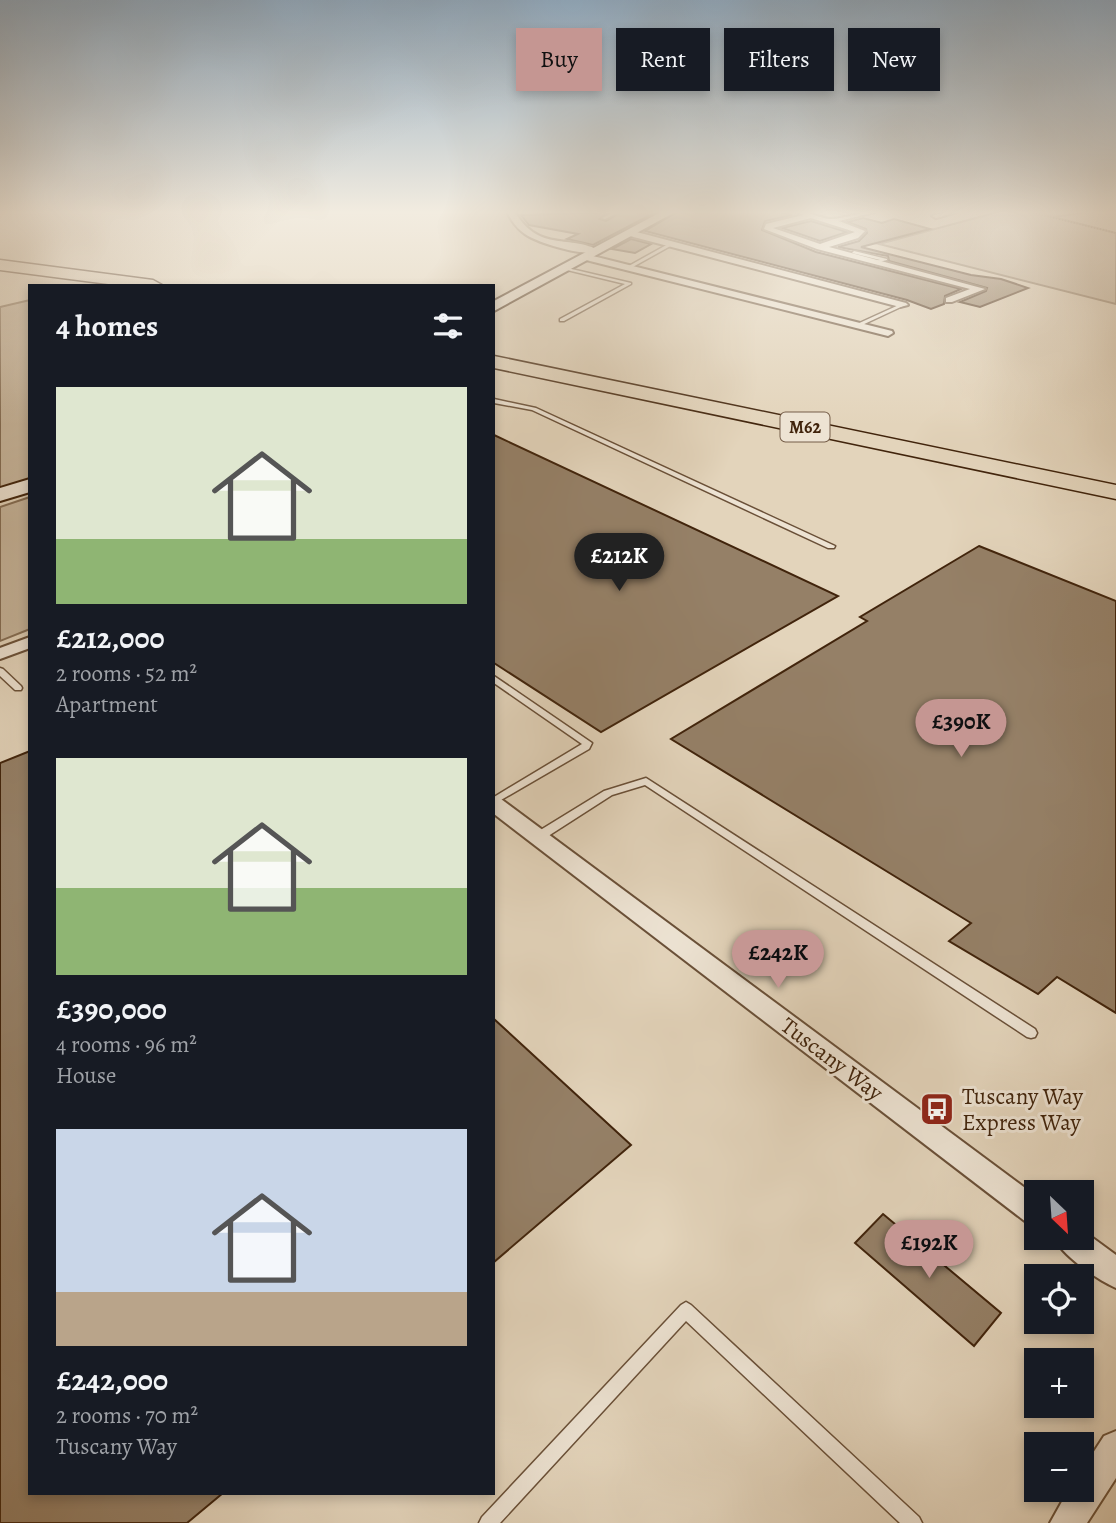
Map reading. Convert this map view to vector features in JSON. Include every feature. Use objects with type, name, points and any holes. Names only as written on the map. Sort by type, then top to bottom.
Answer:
[{"type":"highway","name":"M62","points":[[495,349],[1116,474]]},
{"type":"highway","name":"M62","points":[[495,362],[1116,492]]},
{"type":"street","points":[[495,306],[538,283]]},
{"type":"street","points":[[692,283],[888,333]]},
{"type":"street","points":[[820,283],[903,305]]},
{"type":"street","points":[[948,300],[982,288],[962,283]]},
{"type":"street","points":[[0,495],[28,486]]},
{"type":"street","points":[[0,654],[28,643]]},
{"type":"street","name":"Tuscany Way","points":[[495,803],[1024,1204]]},
{"type":"street","points":[[1085,1250],[1116,1273]]},
{"type":"street","points":[[1067,1523],[1116,1448]]},
{"type":"lane","points":[[562,320],[629,284],[625,283]]},
{"type":"lane","points":[[858,325],[903,305]]},
{"type":"lane","points":[[495,401],[534,409],[831,546]]},
{"type":"lane","points":[[0,671],[18,688]]},
{"type":"lane","points":[[495,679],[587,743],[586,747],[495,801]]},
{"type":"lane","points":[[538,837],[608,793],[646,781],[1031,1032]]},
{"type":"lane","points":[[488,1523],[686,1310],[913,1523]]},
{"type":"shaded area","points":[[1033,283],[1116,283],[1116,304]]},
{"type":"shaded area","points":[[28,300],[28,480],[0,489],[0,307]]},
{"type":"shaded area","points":[[28,498],[28,630],[0,641],[0,507]]},
{"type":"building","points":[[843,283],[938,283],[961,289],[945,296],[944,304],[931,309]]},
{"type":"building","points":[[969,283],[1013,283],[1028,288],[980,307],[960,302],[986,291],[987,288]]},
{"type":"building","points":[[495,435],[838,596],[601,732],[495,664]]},
{"type":"building","points":[[979,546],[1116,601],[1116,1013],[1057,977],[1038,994],[949,941],[971,923],[671,739],[867,621],[860,617]]},
{"type":"building","points":[[28,752],[28,1495],[221,1495],[187,1523],[0,1523],[0,763]]},
{"type":"building","points":[[495,1020],[631,1145],[495,1261]]},
{"type":"building","points":[[883,1214],[1001,1313],[974,1346],[855,1243]]},
{"type":"place","name":"Tuscany Way Express Way","points":[[937,1109]]}]
